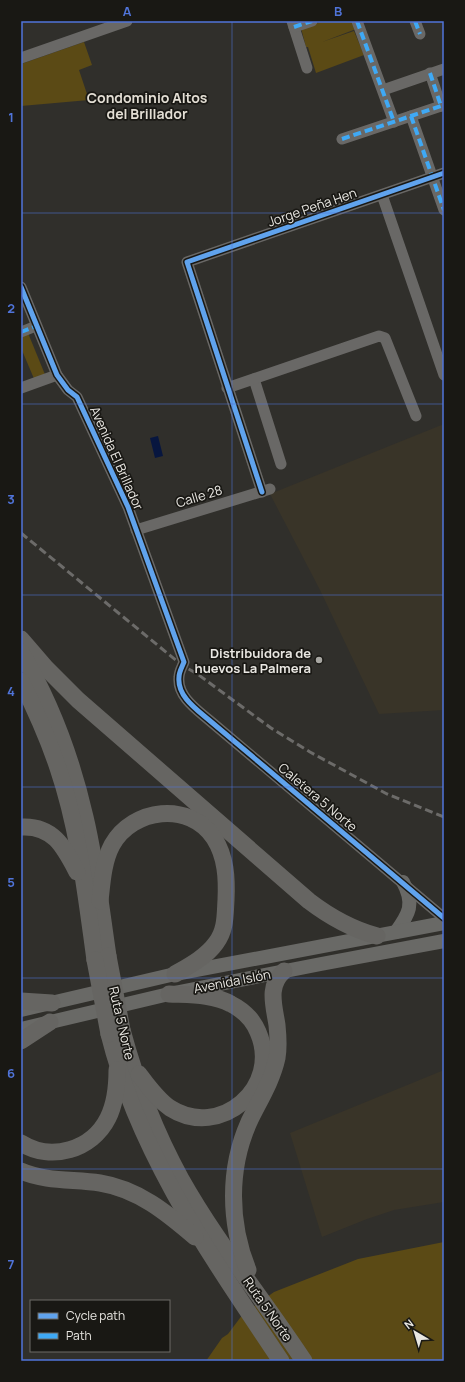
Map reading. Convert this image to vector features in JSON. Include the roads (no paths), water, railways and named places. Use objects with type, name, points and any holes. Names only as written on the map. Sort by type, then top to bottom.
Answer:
[{"type":"highway","points":[[21,639],[46,668],[78,700],[309,901],[343,923],[377,936]]},
{"type":"highway","name":"Ruta 5 Norte","points":[[21,652],[48,705],[71,766],[87,825],[100,902],[102,999],[116,1032],[131,1102],[153,1151],[176,1196],[238,1297],[281,1361]]},
{"type":"highway","name":"Ruta 5 Norte","points":[[21,681],[43,726],[59,769],[75,834],[85,890],[102,958]]},
{"type":"highway","points":[[100,902],[103,878],[110,851],[117,838],[135,822],[155,814],[172,814],[195,820],[209,832],[219,848],[225,865],[226,887],[224,926],[219,938],[210,950],[195,962],[175,974]]},
{"type":"highway","points":[[21,827],[41,829],[57,840],[66,850],[85,890]]},
{"type":"highway","points":[[257,1292],[244,1260],[236,1231],[233,1205],[234,1182],[236,1161],[244,1134],[271,1076],[277,1057],[278,1036],[272,992],[276,981],[284,971]]},
{"type":"highway","points":[[21,1143],[45,1152],[60,1152],[81,1146],[94,1137],[104,1125],[110,1111],[116,1084],[124,1064],[162,1102],[178,1112],[196,1117],[214,1116],[232,1110],[247,1098],[258,1083],[263,1066],[263,1047],[257,1030],[247,1015],[232,1004],[220,999],[169,994]]},
{"type":"highway","points":[[21,1000],[52,1003]]},
{"type":"highway","points":[[21,1041],[50,1022]]},
{"type":"highway","name":"Ruta 5 Norte","points":[[124,1064],[181,1179],[207,1221],[304,1361]]},
{"type":"highway","points":[[21,1171],[47,1178],[106,1184],[134,1193],[146,1199],[167,1214],[195,1237],[211,1253]]},
{"type":"main road","points":[[396,932],[405,919],[409,909],[410,898],[403,882]]},
{"type":"main road","name":"Avenida Islón","points":[[21,1010],[175,974],[444,923]]},
{"type":"main road","name":"Avenida Islón","points":[[21,1030],[169,994],[444,941]]},
{"type":"street","points":[[21,58],[102,25],[126,21]]},
{"type":"street","points":[[307,68],[293,24],[312,21]]},
{"type":"street","points":[[356,21],[394,122]]},
{"type":"street","points":[[415,21],[420,34]]},
{"type":"street","points":[[382,90],[444,69]]},
{"type":"street","points":[[342,139],[442,106],[430,74]]},
{"type":"street","points":[[411,116],[444,210]]},
{"type":"street","name":"Jorge Peña Hen","points":[[227,388],[187,262],[444,173]]},
{"type":"street","points":[[382,195],[441,353],[444,375]]},
{"type":"street","name":"Avenida El Brillador","points":[[21,287],[57,375],[68,390],[77,397],[128,507],[184,662],[179,675],[178,685],[181,691]]},
{"type":"street","points":[[21,332],[36,326]]},
{"type":"street","points":[[227,388],[379,336],[385,338],[416,416]]},
{"type":"street","points":[[21,388],[57,375]]},
{"type":"street","points":[[254,379],[281,464]]},
{"type":"street","name":"Calle 28","points":[[136,530],[266,491],[227,388]]},
{"type":"street","name":"Caletera 5 Norte","points":[[181,691],[188,702],[444,918]]},
{"type":"water","points":[[158,436],[163,456],[155,458],[150,438]]},
{"type":"railway","points":[[21,533],[183,666],[196,673],[271,728],[310,752],[387,794],[444,817]]},
{"type":"place","name":"Distribuidora de huevos La Palmera","points":[[319,660]]},
{"type":"district","name":"Condominio Altos del Brillador","points":[[147,106]]}]
